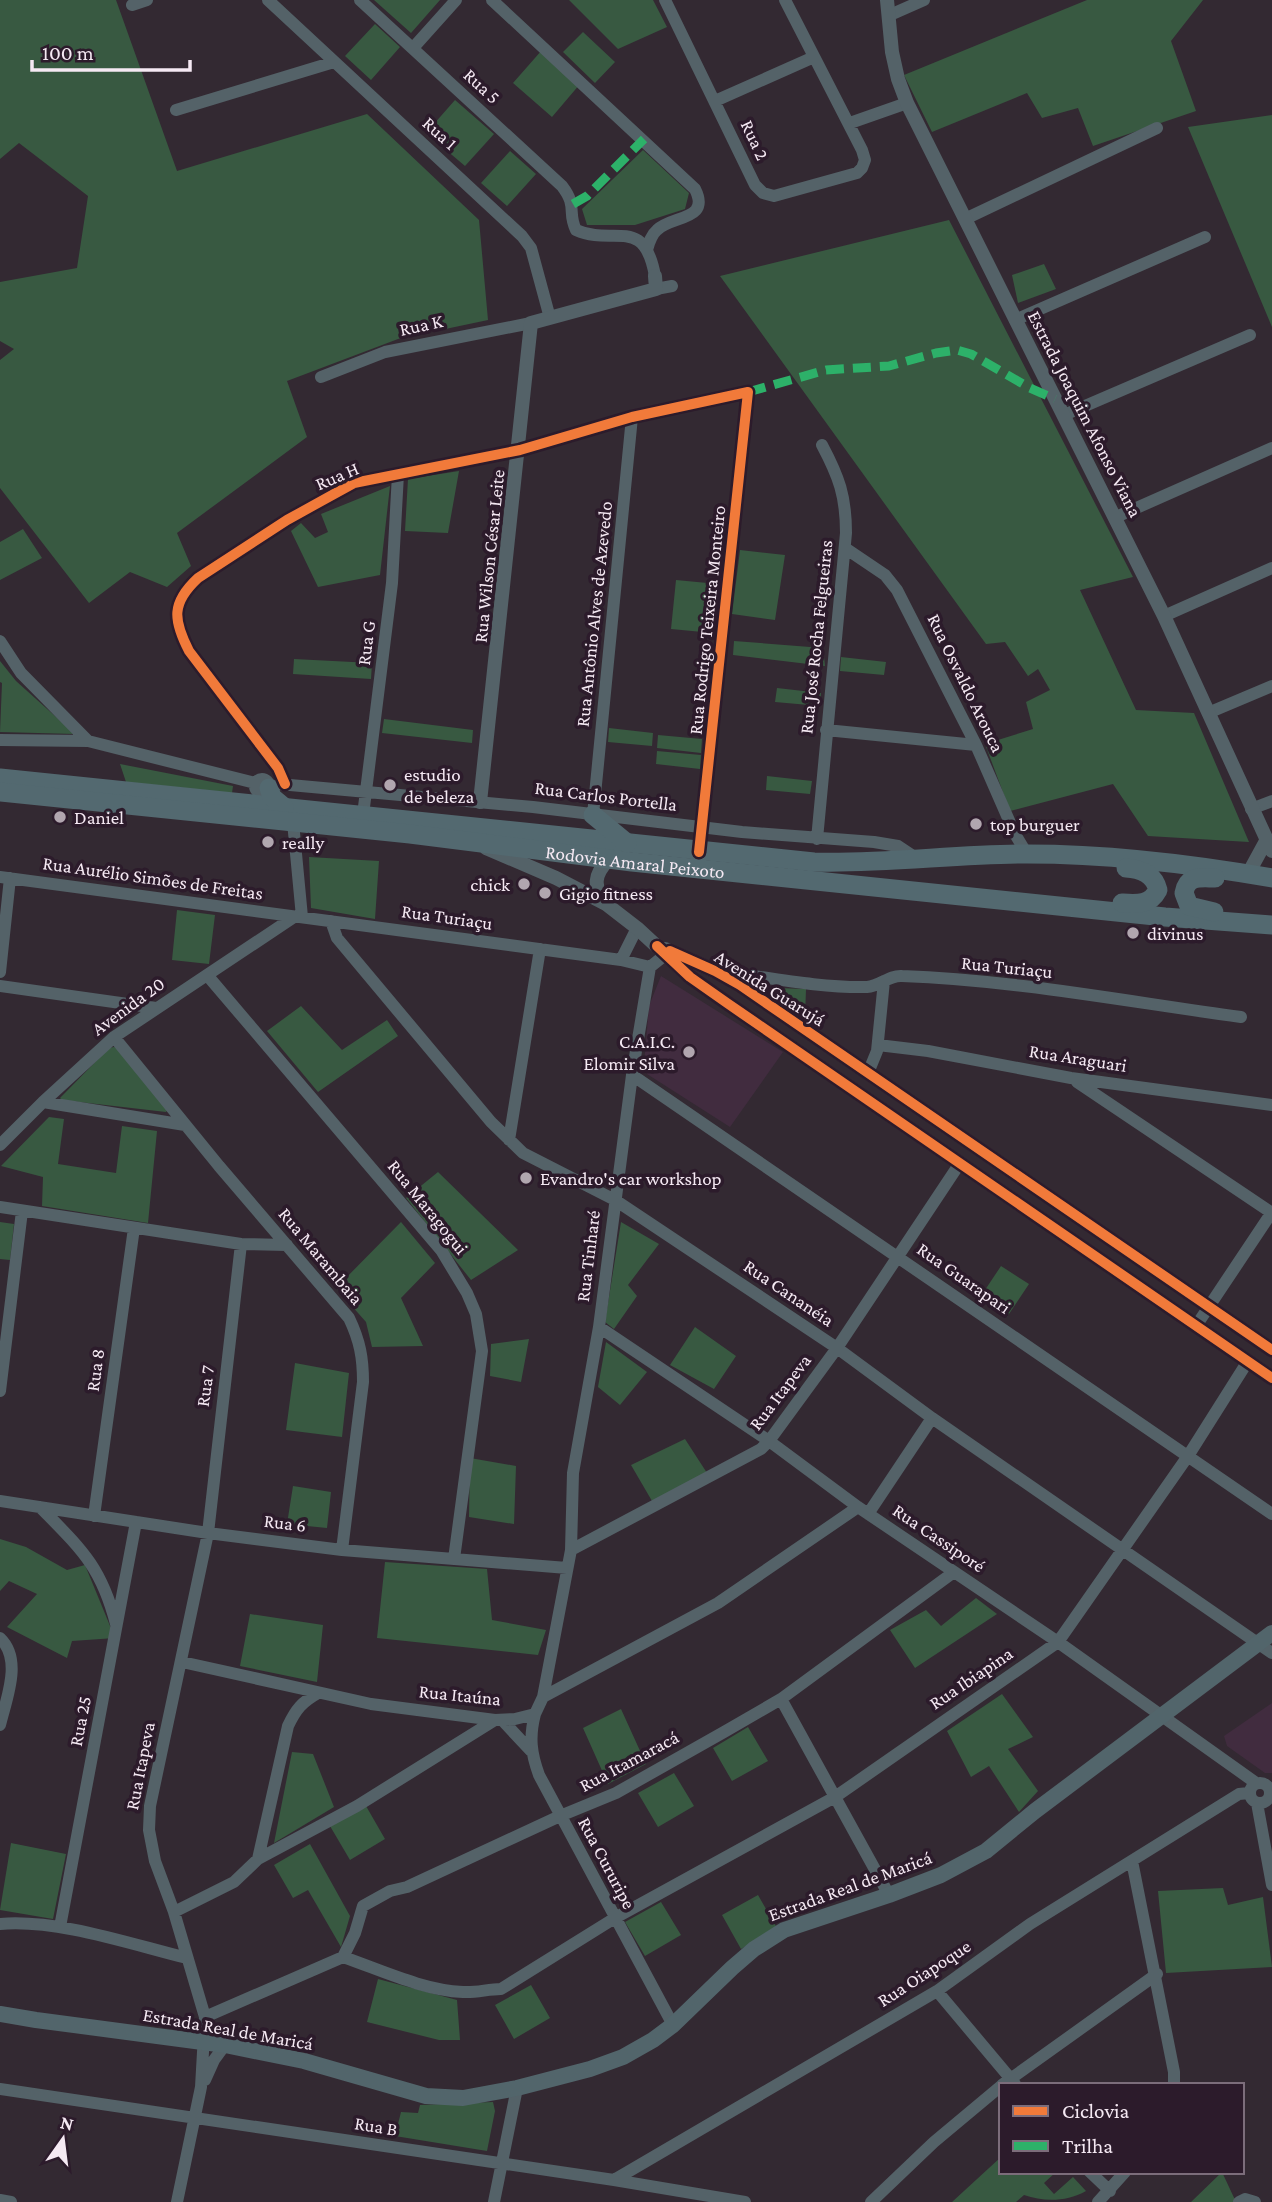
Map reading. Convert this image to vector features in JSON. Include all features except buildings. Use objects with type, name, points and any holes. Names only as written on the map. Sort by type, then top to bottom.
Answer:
[{"type":"highway","name":"Rodovia Amaral Peixoto","points":[[0,778],[240,802],[288,815],[363,815],[814,862],[863,864],[1027,854],[1101,857],[1272,878]]},
{"type":"highway","points":[[240,802],[266,785],[272,797],[288,815]]},
{"type":"highway","name":"Rodovia Amaral Peixoto","points":[[0,792],[288,815],[608,860],[1165,917],[1272,925]]},
{"type":"highway","points":[[593,815],[628,844]]},
{"type":"highway","points":[[895,862],[915,867],[1013,864],[1133,869],[1153,877],[1158,890],[1153,899],[1143,904],[1000,893],[968,896]]},
{"type":"highway","points":[[1272,885],[1199,878],[1187,882],[1184,893],[1189,906],[1200,910],[1272,917]]},
{"type":"main road","name":"Estrada Real de Maricá","points":[[0,2014],[225,2045],[304,2061],[426,2096],[463,2098],[517,2088],[590,2069],[624,2057],[673,2025],[732,1968],[771,1936],[941,1875],[986,1852],[1161,1715],[1268,1643]]},
{"type":"street","points":[[132,5],[147,0]]},
{"type":"street","name":"Rua 1","points":[[268,0],[523,236],[531,248],[541,321]]},
{"type":"street","name":"Rua 5","points":[[360,0],[562,186],[573,204],[573,223],[576,230],[586,234],[632,237],[647,250]]},
{"type":"street","points":[[413,48],[456,0]]},
{"type":"street","points":[[492,0],[695,189],[700,198],[698,209],[691,215],[658,228],[651,237],[647,250],[656,283]]},
{"type":"street","name":"Rua 2","points":[[665,0],[755,185],[763,193],[784,195],[857,173],[864,160],[850,123]]},
{"type":"street","points":[[785,0],[850,123],[907,103]]},
{"type":"street","name":"Estrada Joaquim Afonso Viana","points":[[887,0],[892,52],[907,103],[1116,517],[1269,846],[1248,874]]},
{"type":"street","points":[[890,15],[924,0]]},
{"type":"street","points":[[715,101],[814,57]]},
{"type":"street","points":[[176,110],[334,62]]},
{"type":"street","points":[[965,219],[1157,128]]},
{"type":"street","points":[[1015,320],[1205,237]]},
{"type":"street","name":"Rua K","points":[[321,377],[385,352],[541,321],[656,283],[672,286]]},
{"type":"street","name":"Rua Wilson César Leite","points":[[481,802],[520,450],[541,321]]},
{"type":"street","points":[[1064,415],[1250,335]]},
{"type":"street","name":"Rua H","points":[[266,785],[278,768],[189,652],[178,631],[176,617],[179,600],[198,578],[328,496],[354,483],[520,450],[632,417],[748,392]]},
{"type":"street","name":"Rua Rodrigo Teixeira Monteiro","points":[[699,852],[748,392]]},
{"type":"street","name":"Rua Antônio Alves de Azevedo","points":[[593,815],[632,417]]},
{"type":"street","name":"Rua José Rocha Felgueiras","points":[[817,839],[845,548],[845,498],[836,471],[822,445]]},
{"type":"street","points":[[1116,517],[1272,448]]},
{"type":"street","name":"Rua G","points":[[363,815],[392,583],[398,474]]},
{"type":"street","name":"Rua Osvaldo Arouca","points":[[845,548],[885,575],[897,590],[976,745],[1015,834],[1027,854]]},
{"type":"street","points":[[1164,616],[1272,568]]},
{"type":"street","points":[[0,641],[21,673],[88,741]]},
{"type":"street","points":[[1208,713],[1272,686]]},
{"type":"street","points":[[826,730],[976,745]]},
{"type":"street","name":"Rua Carlos Portella","points":[[0,740],[88,741],[266,785],[481,802],[898,846],[919,860]]},
{"type":"street","points":[[1251,809],[1272,801]]},
{"type":"street","points":[[288,815],[298,917]]},
{"type":"street","name":"Avenida Guarujá","points":[[468,841],[556,878],[606,904],[690,976],[742,1014],[1272,1377]]},
{"type":"street","points":[[606,904],[595,882],[600,869],[608,860]]},
{"type":"street","points":[[0,972],[5,877]]},
{"type":"street","name":"Rua Aurélio Simões de Freitas","points":[[5,877],[298,917]]},
{"type":"street","name":"Rua Turiaçu","points":[[298,917],[621,960],[650,967]]},
{"type":"street","name":"Avenida 20","points":[[0,1145],[114,1037],[298,917]]},
{"type":"street","name":"Rua Cananéia","points":[[331,921],[337,938],[491,1122],[523,1153],[615,1200],[836,1348],[932,1418],[1123,1549],[1268,1643]]},
{"type":"street","points":[[621,960],[638,929]]},
{"type":"street","points":[[509,1140],[540,949]]},
{"type":"street","points":[[650,967],[661,951]]},
{"type":"street","name":"Avenida Guarujá","points":[[661,951],[715,971],[755,995],[1272,1350]]},
{"type":"street","name":"Rua Tinharé","points":[[571,1550],[573,1474],[598,1326],[632,1075],[650,967]]},
{"type":"street","name":"Rua Turiaçu","points":[[715,971],[871,987],[902,976],[1026,987],[1241,1017]]},
{"type":"street","name":"Rua Maragogui","points":[[207,975],[442,1250],[476,1314],[482,1351],[454,1559]]},
{"type":"street","points":[[742,1014],[761,984],[770,978]]},
{"type":"street","points":[[867,1073],[878,1045],[884,981]]},
{"type":"street","points":[[0,986],[156,1008]]},
{"type":"street","name":"Rua Marambaia","points":[[114,1037],[349,1318],[359,1338],[363,1357],[363,1382],[342,1550]]},
{"type":"street","name":"Rua Araguari","points":[[878,1045],[928,1051],[1071,1078],[1272,1105]]},
{"type":"street","name":"Rua Guarapari","points":[[632,1075],[1272,1514]]},
{"type":"street","points":[[1071,1078],[1272,1213],[1196,1325]]},
{"type":"street","points":[[1121,1111],[1130,1086]]},
{"type":"street","points":[[876,1106],[889,1087]]},
{"type":"street","points":[[43,1102],[185,1125]]},
{"type":"street","name":"Rua Itapeva","points":[[571,1550],[761,1449],[836,1348],[960,1164]]},
{"type":"street","points":[[0,1207],[241,1244],[287,1245]]},
{"type":"street","points":[[0,1391],[22,1210]]},
{"type":"street","name":"Rua 8","points":[[94,1516],[134,1228]]},
{"type":"street","name":"Rua 7","points":[[208,1533],[241,1244]]},
{"type":"street","name":"Rua Cassiporé","points":[[598,1326],[769,1441],[863,1511],[1161,1715],[1254,1793]]},
{"type":"street","name":"Rua Ibiapina","points":[[342,1957],[427,1986],[465,1993],[501,1989],[615,1918],[835,1797],[1058,1642],[1188,1456],[1248,1361]]},
{"type":"street","points":[[543,1697],[718,1603],[863,1511],[932,1418]]},
{"type":"street","name":"Rua 6","points":[[0,1501],[208,1533],[342,1550],[567,1568]]},
{"type":"street","points":[[40,1507],[93,1564],[103,1583],[117,1628]]},
{"type":"street","name":"Rua 25","points":[[60,1927],[136,1522]]},
{"type":"street","name":"Rua Itapeva","points":[[202,2043],[205,2017],[174,1912],[155,1861],[149,1830],[150,1806],[208,1533]]},
{"type":"street","points":[[535,1714],[543,1697],[571,1550]]},
{"type":"street","name":"Rua Itamaracá","points":[[342,1957],[355,1933],[363,1906],[390,1891],[407,1887],[560,1816],[617,1793],[781,1699],[954,1572]]},
{"type":"street","points":[[0,1638],[12,1657],[12,1675],[0,1725]]},
{"type":"street","points":[[181,1662],[318,1693]]},
{"type":"street","points":[[258,1859],[288,1726],[303,1702],[318,1693]]},
{"type":"street","name":"Rua Itaúna","points":[[318,1693],[372,1704],[499,1720],[535,1714]]},
{"type":"street","points":[[781,1699],[889,1895]]},
{"type":"street","name":"Rua Cururipe","points":[[535,1714],[531,1751],[539,1775],[673,2025]]},
{"type":"street","points":[[174,1912],[234,1882],[258,1859],[357,1806],[499,1720],[531,1751]]},
{"type":"street","points":[[1254,1793],[1267,1801],[1271,1793]]},
{"type":"street","points":[[1254,1793],[1272,1885]]},
{"type":"street","name":"Rua Oiapoque","points":[[614,2180],[937,1990],[1030,1924],[1239,1794],[1254,1793]]},
{"type":"street","points":[[1132,1861],[1157,1974],[1174,2083]]},
{"type":"street","points":[[0,1924],[60,1927],[187,1958]]},
{"type":"street","points":[[205,2017],[342,1957]]},
{"type":"street","points":[[1008,2083],[1157,1974]]},
{"type":"street","points":[[937,1990],[1006,2083]]},
{"type":"street","points":[[177,2202],[201,2087],[202,2043]]},
{"type":"street","points":[[201,2087],[214,2060],[225,2045]]},
{"type":"street","points":[[494,2202],[517,2088]]},
{"type":"street","name":"Rua B","points":[[0,2089],[746,2202]]},
{"type":"street","points":[[871,2202],[934,2142],[999,2090]]},
{"type":"street","points":[[1092,2174],[1110,2191]]},
{"type":"street","points":[[1098,2202],[1123,2174]]},
{"type":"street","points":[[1239,2202],[1245,2199],[1255,2202]]},
{"type":"street","points":[[0,2200],[11,2202]]},
{"type":"shaded area","points":[[661,976],[783,1052],[730,1127],[647,1074],[644,1064],[649,1006]]},
{"type":"shaded area","points":[[1272,1703],[1272,1773],[1265,1773],[1227,1746],[1224,1736]]},
{"type":"green space","points":[[0,0],[116,0],[177,171],[367,114],[479,220],[488,320],[398,339],[287,381],[307,437],[177,533],[191,566],[167,587],[130,572],[89,603],[0,488],[0,360],[14,349],[0,341],[0,282],[77,268],[88,196],[19,143],[0,159]]},
{"type":"green space","points":[[374,0],[440,0],[411,33]]},
{"type":"green space","points":[[569,0],[653,0],[667,27],[618,49]]},
{"type":"green space","points":[[1087,0],[1203,0],[1171,41],[1196,111],[1093,146],[1078,108],[1042,118],[1027,93],[932,132],[904,75]]},
{"type":"green space","points":[[375,24],[400,47],[371,80],[345,56]]},
{"type":"green space","points":[[583,32],[615,62],[595,83],[563,52]]},
{"type":"green space","points":[[542,50],[580,84],[552,117],[513,83]]},
{"type":"green space","points":[[455,100],[494,134],[465,166],[426,133]]},
{"type":"green space","points":[[1272,115],[1272,327],[1188,127]]},
{"type":"green space","points":[[643,150],[689,193],[685,209],[635,225],[587,225],[582,209]]},
{"type":"green space","points":[[510,151],[536,174],[507,206],[481,183]]},
{"type":"green space","points":[[949,220],[1133,577],[1080,590],[1136,710],[1194,713],[1249,842],[1148,836],[1113,784],[1010,811],[985,744],[1033,729],[1026,702],[1050,690],[1038,669],[1028,676],[1005,642],[986,644],[720,276]]},
{"type":"green space","points":[[1044,264],[1056,289],[1018,303],[1012,275]]},
{"type":"green space","points":[[459,471],[448,533],[405,531],[408,479]]},
{"type":"green space","points":[[390,486],[380,575],[318,587],[291,531],[301,523],[315,538],[328,532],[321,514]]},
{"type":"green space","points":[[23,529],[42,558],[0,580],[0,542]]},
{"type":"green space","points":[[740,550],[785,555],[775,620],[732,614]]},
{"type":"green space","points":[[676,580],[718,584],[713,633],[671,629]]},
{"type":"green space","points":[[734,641],[823,648],[825,666],[733,655]]},
{"type":"green space","points":[[841,657],[886,662],[884,675],[840,671]]},
{"type":"green space","points":[[294,659],[372,663],[371,679],[293,674]]},
{"type":"green space","points":[[0,661],[16,681],[75,734],[0,732]]},
{"type":"green space","points":[[777,688],[821,693],[820,706],[775,702]]},
{"type":"green space","points":[[384,719],[473,730],[472,743],[382,733]]},
{"type":"green space","points":[[609,728],[653,733],[652,746],[608,742]]},
{"type":"green space","points":[[658,735],[702,739],[701,753],[657,748]]},
{"type":"green space","points":[[657,751],[701,755],[700,769],[656,764]]},
{"type":"green space","points":[[120,764],[233,786],[232,793],[126,782]]},
{"type":"green space","points":[[767,776],[812,781],[810,794],[766,790]]},
{"type":"green space","points":[[309,857],[379,861],[375,919],[311,908]]},
{"type":"green space","points":[[177,910],[215,915],[209,964],[172,960]]},
{"type":"green space","points":[[777,988],[806,989],[805,1018],[773,995]]},
{"type":"green space","points":[[301,1006],[342,1050],[387,1020],[398,1036],[318,1092],[267,1031]]},
{"type":"green space","points":[[109,1048],[120,1048],[168,1108],[166,1112],[60,1098]]},
{"type":"green space","points":[[49,1117],[64,1119],[58,1164],[116,1173],[122,1126],[157,1131],[148,1223],[42,1206],[43,1177],[1,1166]]},
{"type":"green space","points":[[438,1172],[518,1250],[471,1280],[406,1198]]},
{"type":"green space","points":[[0,1222],[14,1224],[10,1260],[0,1259]]},
{"type":"green space","points":[[401,1222],[435,1263],[401,1298],[423,1346],[372,1347],[366,1322],[336,1288]]},
{"type":"green space","points":[[621,1222],[659,1244],[628,1285],[637,1296],[614,1329],[605,1322]]},
{"type":"green space","points":[[1001,1266],[1029,1284],[1007,1317],[979,1299]]},
{"type":"green space","points":[[695,1327],[736,1356],[714,1389],[670,1365]]},
{"type":"green space","points":[[529,1339],[521,1382],[490,1376],[491,1344]]},
{"type":"green space","points":[[606,1342],[647,1372],[620,1405],[598,1387]]},
{"type":"green space","points":[[295,1363],[349,1373],[342,1437],[286,1430]]},
{"type":"green space","points":[[685,1439],[707,1473],[652,1501],[631,1465]]},
{"type":"green space","points":[[470,1458],[516,1466],[514,1524],[469,1517]]},
{"type":"green space","points":[[293,1486],[331,1492],[327,1528],[287,1524]]},
{"type":"green space","points":[[0,1539],[26,1547],[67,1570],[85,1565],[115,1638],[72,1641],[67,1658],[7,1627],[37,1594],[9,1581],[0,1591]]},
{"type":"green space","points":[[385,1562],[487,1569],[492,1620],[546,1630],[538,1655],[377,1638]]},
{"type":"green space","points":[[976,1598],[997,1614],[915,1668],[890,1630],[926,1610],[941,1626]]},
{"type":"green space","points":[[250,1614],[323,1625],[317,1682],[240,1666]]},
{"type":"green space","points":[[1002,1694],[1033,1737],[1008,1749],[1038,1791],[1019,1812],[989,1766],[971,1777],[947,1731]]},
{"type":"green space","points":[[621,1709],[646,1764],[608,1784],[583,1728]]},
{"type":"green space","points":[[748,1727],[768,1761],[732,1781],[713,1748]]},
{"type":"green space","points":[[292,1752],[313,1754],[334,1807],[274,1843]]},
{"type":"green space","points":[[674,1773],[694,1806],[658,1827],[638,1793]]},
{"type":"green space","points":[[366,1806],[385,1839],[350,1860],[330,1826]]},
{"type":"green space","points":[[11,1843],[66,1854],[53,1919],[0,1910]]},
{"type":"green space","points":[[310,1844],[350,1916],[341,1947],[308,1890],[293,1898],[274,1865]]},
{"type":"green space","points":[[1223,1888],[1228,1905],[1263,1897],[1272,1967],[1166,1973],[1158,1891]]},
{"type":"green space","points":[[758,1895],[777,1928],[741,1949],[722,1915]]},
{"type":"green space","points":[[661,1902],[681,1935],[645,1956],[625,1922]]},
{"type":"green space","points":[[378,1979],[457,2000],[460,2040],[439,2040],[367,2022]]},
{"type":"green space","points":[[531,1985],[550,2018],[514,2039],[495,2005]]},
{"type":"green space","points":[[493,2102],[495,2111],[487,2151],[395,2136],[401,2112],[418,2113],[420,2105]]},
{"type":"green space","points":[[999,2159],[999,2174],[1054,2174],[1044,2183],[1054,2194],[1073,2177],[1086,2191],[1055,2200],[1024,2195],[1016,2202],[952,2202]]},
{"type":"green space","points":[[1223,2174],[1236,2202],[1191,2202]]},
{"type":"marked path","points":[[573,204],[587,196],[644,139]]},
{"type":"marked path","points":[[748,392],[826,370],[889,366],[957,350],[971,354],[1030,388],[1055,399]]},
{"type":"cycle path","points":[[285,784],[278,768],[189,651],[184,640],[177,612],[183,596],[198,578],[287,520],[354,483],[520,450],[632,417],[748,392],[699,852]]},
{"type":"cycle path","points":[[657,946],[690,977],[727,1003],[1272,1378]]},
{"type":"cycle path","points":[[670,951],[740,985],[1272,1350]]},
{"type":"place","name":"estudio de beleza","points":[[390,785]]},
{"type":"place","name":"Daniel","points":[[60,817]]},
{"type":"place","name":"top burguer","points":[[976,824]]},
{"type":"place","name":"really","points":[[268,842]]},
{"type":"place","name":"chick","points":[[524,884]]},
{"type":"place","name":"Gigio fitness","points":[[545,893]]},
{"type":"place","name":"divinus","points":[[1133,933]]},
{"type":"place","name":"C.A.I.C. Elomir Silva","points":[[689,1052]]},
{"type":"place","name":"Evandro's car workshop","points":[[526,1178]]}]
